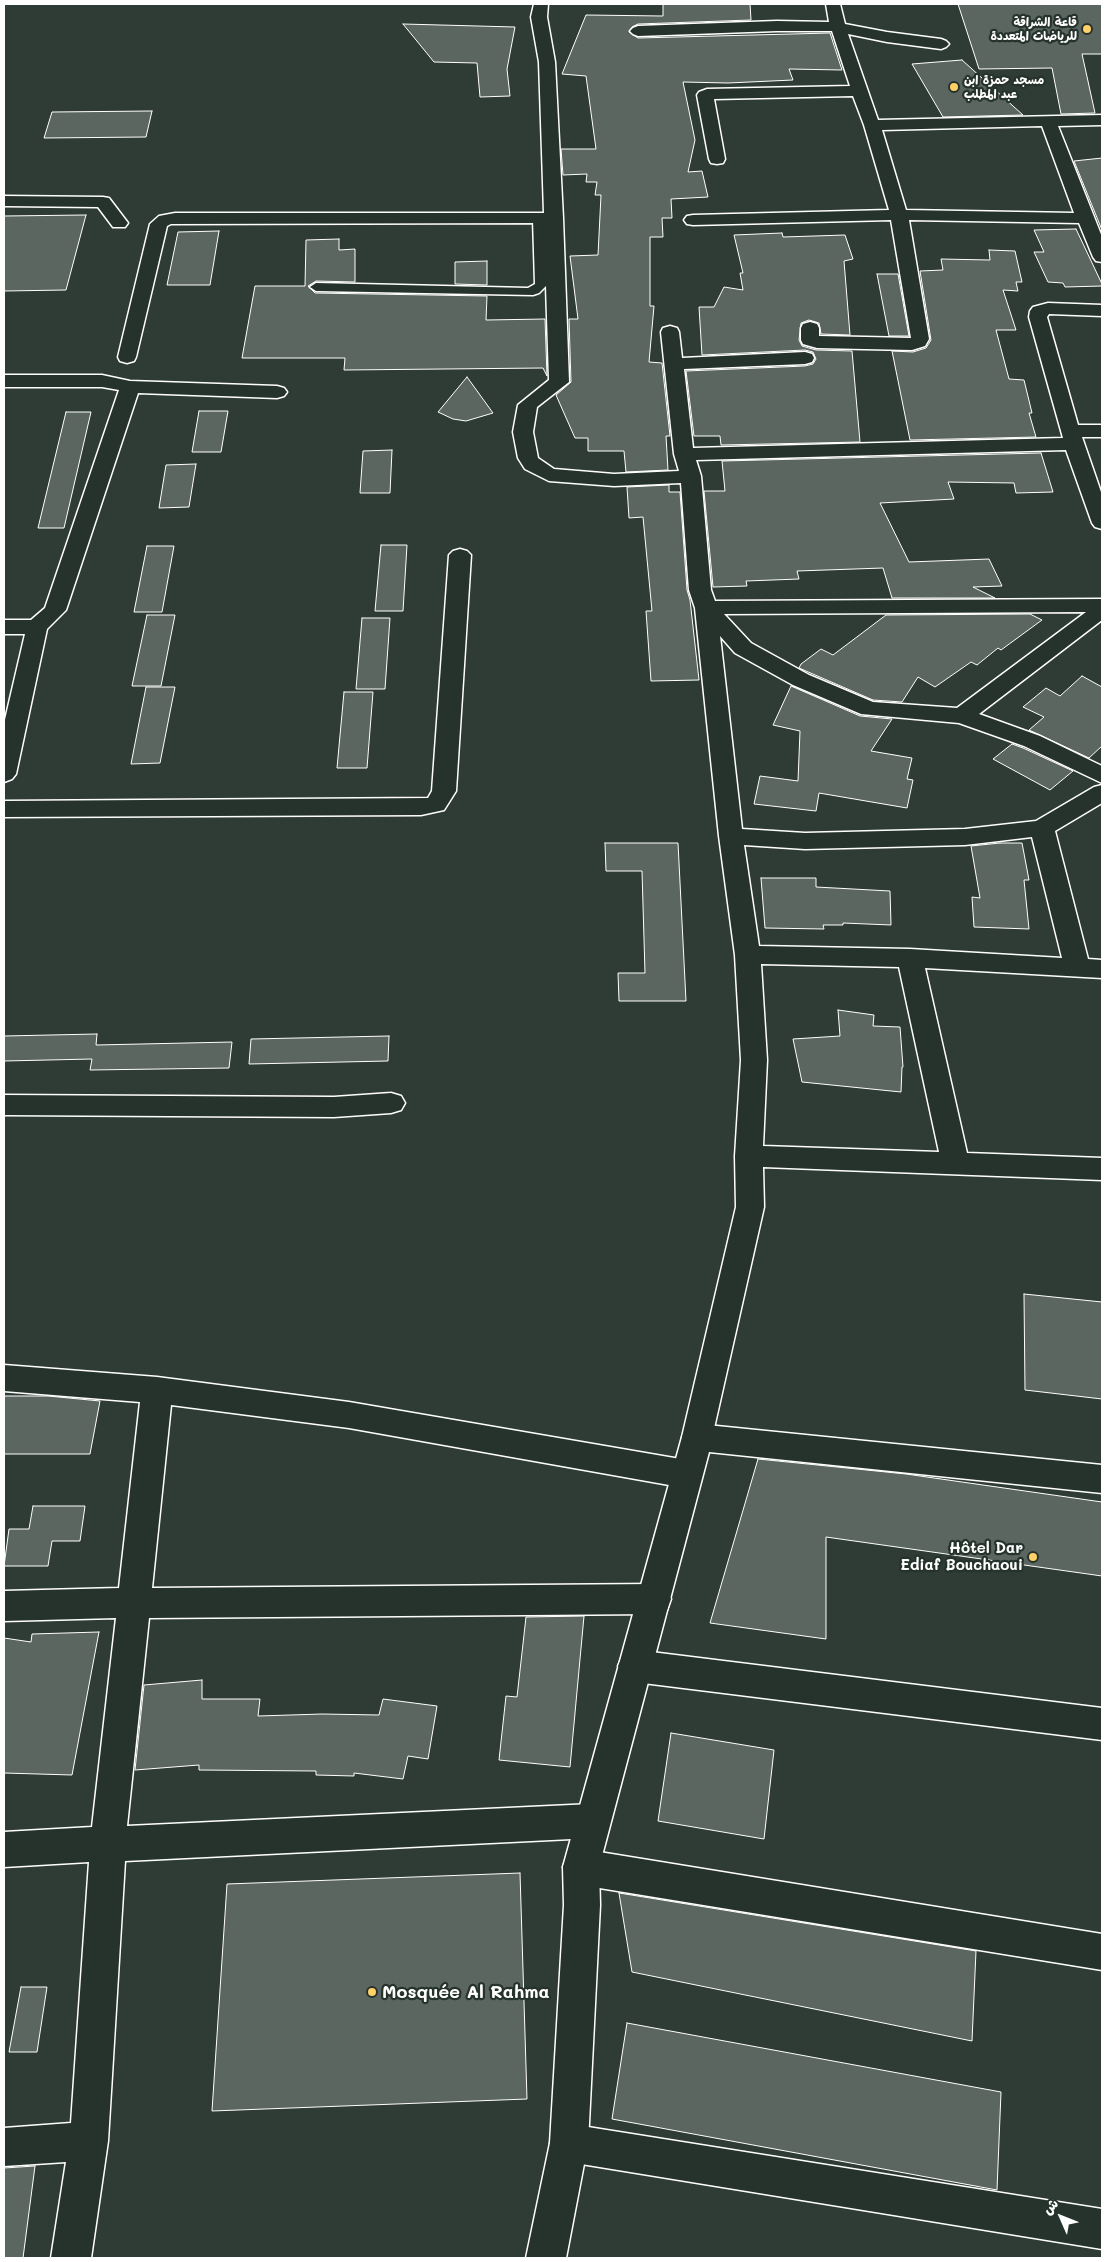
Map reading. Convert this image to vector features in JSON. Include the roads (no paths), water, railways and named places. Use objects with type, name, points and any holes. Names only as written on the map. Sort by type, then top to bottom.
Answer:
[{"type":"street","points":[[541,4],[539,18],[547,62],[546,219],[559,382],[528,405],[523,432],[528,458],[532,465],[549,475],[614,480],[688,465],[1072,438],[1102,431]]},
{"type":"street","points":[[810,328],[810,340],[812,342],[912,344],[920,339],[899,215],[872,125],[838,27],[833,4]]},
{"type":"street","points":[[638,31],[776,26],[838,27],[887,37],[941,44]]},
{"type":"street","points":[[716,159],[705,95],[707,94],[859,91]]},
{"type":"street","points":[[1048,120],[1085,218],[1102,257]]},
{"type":"street","points":[[872,125],[1102,120]]},
{"type":"street","points":[[4,201],[103,202],[119,223]]},
{"type":"street","points":[[694,220],[899,215],[1085,218]]},
{"type":"street","points":[[127,357],[159,224],[165,220],[175,218],[546,219]]},
{"type":"street","points":[[1102,310],[1048,308],[1039,311],[1038,317],[1072,438],[1102,523]]},
{"type":"street","points":[[546,2258],[569,2143],[582,1904],[581,1868],[592,1821],[655,1599],[697,1437],[750,1207],[749,1156],[754,1060],[748,955],[731,836],[706,608],[700,590],[688,465],[670,332]]},
{"type":"street","points":[[675,364],[805,358]]},
{"type":"street","points":[[4,381],[102,382],[130,387],[277,392]]},
{"type":"street","points":[[4,774],[36,627],[55,610],[130,387]]},
{"type":"street","points":[[4,809],[421,808],[436,804],[444,791],[460,554]]},
{"type":"street","points":[[706,608],[1102,605]]},
{"type":"street","points":[[706,608],[743,648],[810,684],[869,709],[962,716],[1032,741],[1102,775]]},
{"type":"street","points":[[962,716],[1102,610]]},
{"type":"street","points":[[4,629],[36,627]]},
{"type":"street","points":[[731,836],[805,841],[946,838],[1042,828],[1102,793]]},
{"type":"street","points":[[1042,828],[1077,968]]},
{"type":"street","points":[[748,955],[910,958],[1102,969]]},
{"type":"street","points":[[910,958],[955,1163]]},
{"type":"street","points":[[4,1105],[334,1107],[390,1103]]},
{"type":"street","points":[[749,1156],[1102,1169]]},
{"type":"street","points":[[4,1378],[157,1390],[349,1415],[686,1474]]},
{"type":"street","points":[[71,2258],[89,2141],[108,1843],[136,1603],[157,1390]]},
{"type":"street","points":[[697,1437],[1102,1479]]},
{"type":"street","points":[[4,1606],[136,1603],[655,1599]]},
{"type":"street","points":[[635,1666],[1102,1724]]},
{"type":"street","points":[[4,1849],[592,1821]]},
{"type":"street","points":[[581,1868],[1102,1952]]},
{"type":"street","points":[[4,2147],[89,2141]]},
{"type":"street","points":[[569,2143],[1102,2228]]},
{"type":"lane","points":[[316,287],[528,292],[535,290],[540,285],[546,219]]},
{"type":"place","name":"قاعة الشراقة للرياضات المتعددة","points":[[1087,29]]},
{"type":"place","name":"مسجد حمزة ابن عبد المطلب","points":[[954,87]]},
{"type":"place","name":"Hôtel Dar Ediaf Bouchaoui","points":[[1033,1557]]},
{"type":"place","name":"Mosquée Al Rahma","points":[[372,1992]]}]
